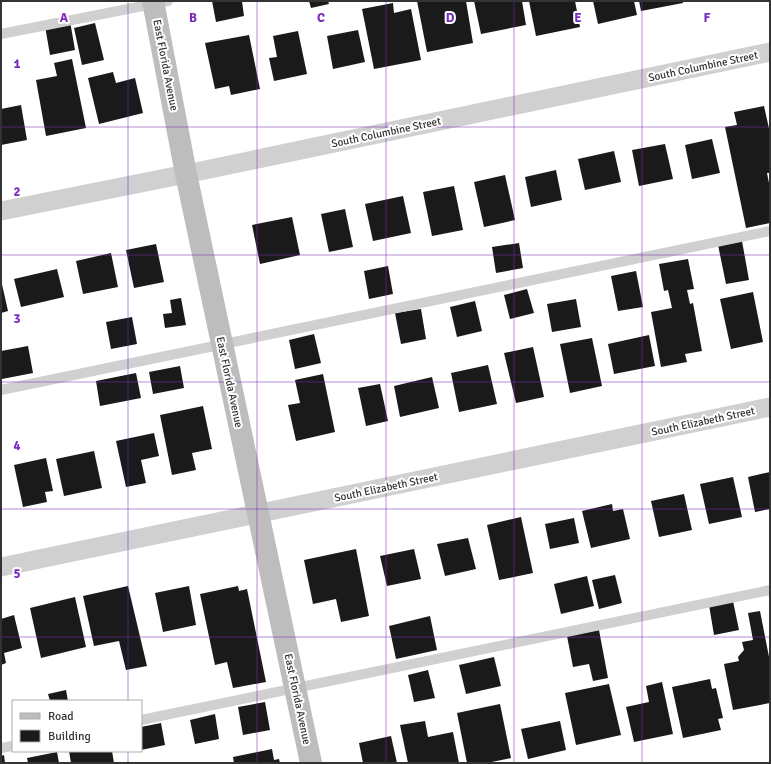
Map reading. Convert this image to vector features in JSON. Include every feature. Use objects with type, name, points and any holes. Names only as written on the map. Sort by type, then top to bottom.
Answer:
[{"type":"street","name":"East Florida Avenue","points":[[159,2],[186,174],[311,763]]},
{"type":"street","name":"South Columbine Street","points":[[1,211],[186,174],[770,52]]},
{"type":"street","name":"South Elizabeth Street","points":[[1,567],[770,407]]},
{"type":"lane","points":[[1,34],[159,2]]},
{"type":"lane","points":[[1,390],[770,231]]},
{"type":"lane","points":[[142,720],[770,590]]},
{"type":"lane","points":[[1,748],[12,746]]},
{"type":"building","points":[[212,1],[242,1],[244,16],[216,22]]},
{"type":"building","points":[[309,1],[328,1],[329,4],[311,8]]},
{"type":"building","points":[[417,1],[466,1],[473,43],[427,52]]},
{"type":"building","points":[[474,1],[522,1],[526,25],[481,34]]},
{"type":"building","points":[[529,1],[575,1],[580,27],[536,36]]},
{"type":"building","points":[[593,1],[634,1],[637,15],[598,24]]},
{"type":"building","points":[[639,1],[683,1],[683,3],[641,11]]},
{"type":"building","points":[[393,3],[394,13],[411,9],[421,60],[374,69],[362,9]]},
{"type":"building","points":[[70,21],[75,50],[50,55],[45,26]]},
{"type":"building","points":[[95,23],[104,60],[82,65],[74,28]]},
{"type":"building","points":[[358,30],[365,62],[333,69],[327,36]]},
{"type":"building","points":[[298,31],[307,74],[274,81],[269,58],[277,57],[273,36]]},
{"type":"building","points":[[249,35],[260,89],[231,95],[229,86],[215,89],[205,43]]},
{"type":"building","points":[[72,59],[86,128],[46,136],[36,80],[57,76],[54,63]]},
{"type":"building","points":[[113,72],[116,83],[135,78],[143,113],[99,124],[88,78]]},
{"type":"building","points":[[21,105],[27,140],[1,145],[1,109]]},
{"type":"building","points":[[764,106],[770,133],[770,173],[767,173],[770,188],[770,223],[746,228],[725,127],[737,125],[734,112]]},
{"type":"building","points":[[712,139],[720,173],[692,179],[685,145]]},
{"type":"building","points":[[665,144],[673,179],[639,186],[632,150]]},
{"type":"building","points":[[614,151],[621,182],[585,190],[578,159]]},
{"type":"building","points":[[556,170],[562,200],[531,207],[525,177]]},
{"type":"building","points":[[505,175],[515,220],[484,227],[474,182]]},
{"type":"building","points":[[454,186],[463,230],[432,236],[423,192]]},
{"type":"building","points":[[403,196],[411,233],[373,241],[365,204]]},
{"type":"building","points":[[345,209],[353,247],[329,252],[321,214]]},
{"type":"building","points":[[292,217],[300,255],[260,264],[252,225]]},
{"type":"building","points":[[742,241],[749,280],[726,284],[718,245]]},
{"type":"building","points":[[519,243],[523,268],[496,273],[492,247]]},
{"type":"building","points":[[156,244],[164,282],[134,288],[126,250]]},
{"type":"building","points":[[111,253],[118,287],[83,294],[76,261]]},
{"type":"building","points":[[688,259],[694,289],[687,290],[690,304],[693,303],[702,351],[685,354],[687,362],[661,367],[651,312],[672,308],[668,290],[664,291],[659,264]]},
{"type":"building","points":[[388,266],[393,294],[369,299],[364,271]]},
{"type":"building","points":[[57,269],[64,297],[21,307],[14,279]]},
{"type":"building","points":[[636,271],[643,307],[618,311],[611,276]]},
{"type":"building","points":[[1,280],[8,311],[1,313]]},
{"type":"building","points":[[527,289],[534,313],[510,319],[504,295]]},
{"type":"building","points":[[753,292],[763,342],[731,349],[720,299]]},
{"type":"building","points":[[181,298],[186,325],[165,328],[163,314],[172,313],[170,300]]},
{"type":"building","points":[[576,299],[581,327],[552,332],[547,304]]},
{"type":"building","points":[[475,301],[482,331],[457,337],[450,307]]},
{"type":"building","points":[[421,309],[426,339],[401,344],[395,313]]},
{"type":"building","points":[[132,317],[137,344],[111,349],[106,322]]},
{"type":"building","points":[[314,334],[321,363],[295,369],[289,340]]},
{"type":"building","points":[[649,335],[655,366],[614,374],[608,344]]},
{"type":"building","points":[[592,338],[602,386],[570,393],[560,344]]},
{"type":"building","points":[[28,346],[33,373],[2,379],[1,351]]},
{"type":"building","points":[[533,347],[544,397],[516,403],[504,353]]},
{"type":"building","points":[[488,365],[497,404],[459,412],[451,373]]},
{"type":"building","points":[[180,366],[184,388],[153,394],[149,372]]},
{"type":"building","points":[[136,373],[141,398],[100,406],[96,381]]},
{"type":"building","points":[[323,374],[335,432],[296,441],[288,405],[300,403],[295,380]]},
{"type":"building","points":[[432,377],[439,408],[400,417],[394,386]]},
{"type":"building","points":[[380,384],[388,421],[366,426],[358,388]]},
{"type":"building","points":[[203,406],[212,449],[192,453],[196,470],[172,475],[160,415]]},
{"type":"building","points":[[154,433],[159,456],[141,460],[146,483],[126,487],[116,441]]},
{"type":"building","points":[[94,451],[102,488],[64,496],[56,459]]},
{"type":"building","points":[[46,458],[53,491],[45,492],[47,502],[23,507],[14,465]]},
{"type":"building","points":[[770,472],[770,509],[755,512],[748,477]]},
{"type":"building","points":[[733,477],[742,517],[709,524],[700,484]]},
{"type":"building","points":[[684,494],[692,530],[659,537],[651,501]]},
{"type":"building","points":[[612,504],[613,511],[623,509],[630,539],[591,548],[582,511]]},
{"type":"building","points":[[521,517],[533,573],[499,580],[487,525]]},
{"type":"building","points":[[574,518],[579,543],[550,549],[545,524]]},
{"type":"building","points":[[468,538],[476,569],[445,576],[437,544]]},
{"type":"building","points":[[356,549],[369,616],[341,622],[336,599],[313,604],[304,560]]},
{"type":"building","points":[[414,549],[421,579],[387,586],[380,556]]},
{"type":"building","points":[[615,575],[622,603],[599,609],[592,580]]},
{"type":"building","points":[[587,576],[594,606],[561,614],[554,584]]},
{"type":"building","points":[[128,586],[147,666],[126,670],[119,641],[94,646],[83,596]]},
{"type":"building","points":[[189,586],[196,625],[163,632],[155,593]]},
{"type":"building","points":[[238,586],[239,591],[247,589],[266,682],[233,688],[227,662],[215,665],[200,594]]},
{"type":"building","points":[[75,597],[86,647],[41,658],[30,608]]},
{"type":"building","points":[[733,601],[739,630],[714,635],[709,605]]},
{"type":"building","points":[[760,611],[770,662],[770,703],[733,710],[724,664],[739,661],[738,657],[744,650],[742,642],[753,640],[748,613]]},
{"type":"building","points":[[14,615],[22,648],[4,653],[6,663],[1,665],[1,619]]},
{"type":"building","points":[[430,616],[437,650],[396,659],[389,626]]},
{"type":"building","points":[[599,630],[608,678],[593,681],[589,664],[573,667],[567,636]]},
{"type":"building","points":[[494,657],[501,686],[466,694],[459,665]]},
{"type":"building","points":[[428,670],[435,698],[414,702],[408,675]]},
{"type":"building","points":[[710,679],[712,689],[716,688],[723,718],[718,719],[721,730],[683,738],[672,687]]},
{"type":"building","points":[[662,682],[673,734],[634,742],[626,707],[649,702],[646,686]]},
{"type":"building","points":[[609,684],[621,735],[576,745],[565,693]]},
{"type":"building","points":[[66,690],[68,700],[50,700],[48,694]]},
{"type":"building","points":[[265,702],[270,730],[243,735],[238,707]]},
{"type":"building","points":[[500,704],[511,758],[487,763],[467,763],[457,713]]},
{"type":"building","points":[[215,714],[219,739],[195,744],[190,720]]},
{"type":"building","points":[[425,721],[428,737],[453,732],[459,763],[408,763],[400,725]]},
{"type":"building","points":[[560,721],[566,750],[528,759],[521,729]]},
{"type":"building","points":[[161,723],[165,745],[142,750],[142,727]]},
{"type":"building","points":[[391,736],[397,763],[363,763],[359,743]]},
{"type":"building","points":[[272,749],[274,760],[279,759],[280,763],[234,763],[233,757]]},
{"type":"building","points":[[57,752],[59,763],[28,763],[27,758]]},
{"type":"building","points":[[69,752],[112,752],[114,763],[71,763]]},
{"type":"building","points":[[4,755],[5,763],[1,763],[1,756]]}]
